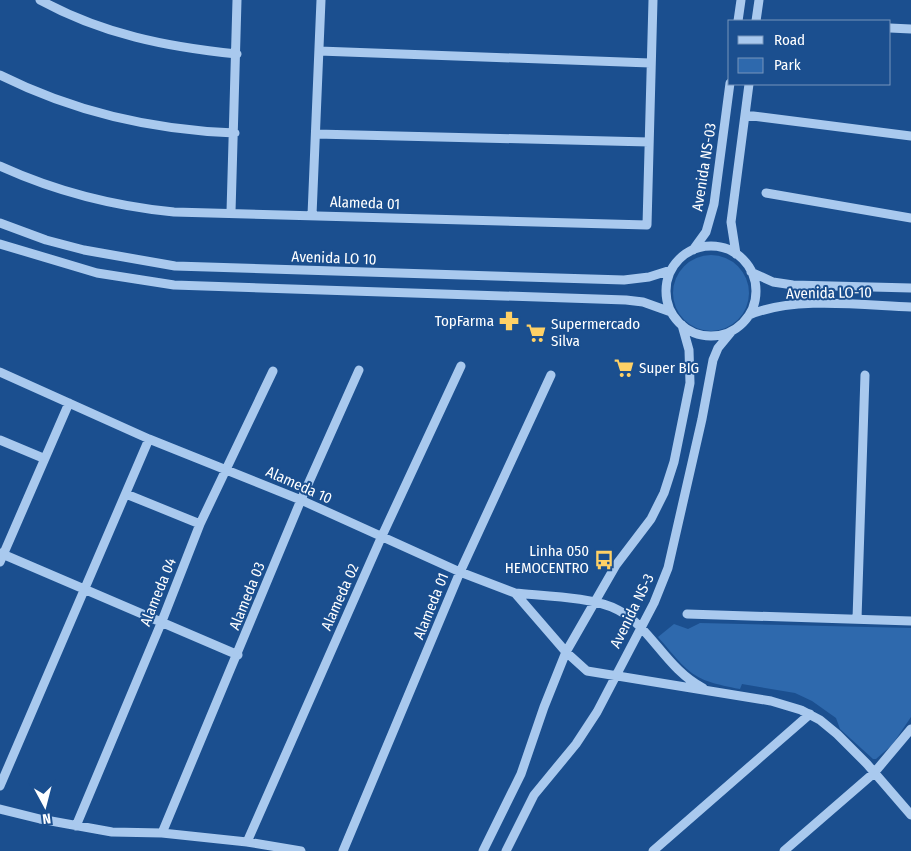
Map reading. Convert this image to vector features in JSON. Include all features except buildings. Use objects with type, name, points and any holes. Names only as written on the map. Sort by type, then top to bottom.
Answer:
[{"type":"street","points":[[40,0],[96,26],[125,36],[160,44],[237,54]]},
{"type":"street","points":[[0,166],[81,196],[115,204],[174,212],[231,212],[238,0]]},
{"type":"street","points":[[312,215],[321,0]]},
{"type":"street","points":[[316,134],[649,142],[653,0]]},
{"type":"street","points":[[738,20],[741,0]]},
{"type":"street","points":[[756,20],[759,0]]},
{"type":"street","points":[[891,28],[911,29]]},
{"type":"street","points":[[319,51],[650,63]]},
{"type":"street","points":[[0,75],[79,108],[122,119],[173,130],[235,134]]},
{"type":"street","name":"Avenida NS-03","points":[[693,250],[706,232],[714,204],[730,85]]},
{"type":"street","points":[[748,85],[731,222],[736,254],[751,272],[756,294],[749,315]]},
{"type":"street","points":[[745,115],[911,136]]},
{"type":"street","name":"Alameda 01","points":[[231,212],[647,225],[649,142]]},
{"type":"street","points":[[766,193],[911,218]]},
{"type":"street","name":"Avenida LO 10","points":[[0,223],[84,250],[124,259],[182,267],[624,280],[649,277],[671,270]]},
{"type":"street","points":[[0,244],[70,266],[168,284],[626,300],[650,304],[671,312]]},
{"type":"street","points":[[732,331],[719,335],[705,336],[693,332],[682,325],[671,312],[666,291],[671,270],[682,257],[693,250],[715,247],[736,254]]},
{"type":"street","name":"Avenida LO-10","points":[[751,272],[773,282],[793,285],[911,288]]},
{"type":"street","name":"Avenida LO-10","points":[[749,315],[768,309],[808,304],[911,307]]},
{"type":"street","name":"Avenida NS-3","points":[[506,851],[534,795],[576,744],[597,712],[639,628],[654,603],[668,568],[702,419],[713,360],[718,348],[749,315]]},
{"type":"street","points":[[483,851],[521,774],[544,707],[566,652],[622,555],[657,508],[674,462],[682,429],[691,367],[689,350],[682,325]]},
{"type":"street","name":"Alameda 02","points":[[247,842],[381,538],[461,366]]},
{"type":"street","name":"Alameda 03","points":[[162,833],[238,655],[301,500],[360,370]]},
{"type":"street","name":"Alameda 04","points":[[76,826],[162,621],[200,524],[273,371]]},
{"type":"street","name":"Alameda 10","points":[[0,372],[149,439],[301,500],[381,538],[515,593],[566,652],[587,671],[782,704],[810,714],[837,734],[911,815]]},
{"type":"street","name":"Alameda 01","points":[[343,851],[347,846],[460,572],[551,375]]},
{"type":"street","points":[[857,619],[865,376]]},
{"type":"street","points":[[69,404],[43,458],[1,557],[86,588],[238,655]]},
{"type":"street","points":[[0,786],[149,439]]},
{"type":"street","points":[[0,440],[43,458]]},
{"type":"street","points":[[126,494],[200,524]]},
{"type":"street","points":[[515,593],[595,603],[619,610],[639,628],[683,675],[710,691]]},
{"type":"street","points":[[687,614],[911,621]]},
{"type":"street","points":[[652,851],[810,714]]},
{"type":"street","points":[[784,851],[874,773],[911,729]]},
{"type":"street","points":[[0,809],[112,832],[162,833],[247,842],[301,851]]},
{"type":"green space","points":[[711,255],[725,258],[738,266],[746,279],[749,293],[746,307],[738,320],[725,328],[711,331],[697,328],[684,320],[676,307],[673,293],[676,279],[684,266],[697,258]]},
{"type":"green space","points":[[700,623],[911,628],[911,717],[892,745],[876,759],[873,759],[840,729],[836,718],[812,701],[795,693],[742,684],[740,689],[724,686],[693,674],[658,637],[674,624],[688,629]]},
{"type":"place","name":"TopFarma","points":[[509,321]]},
{"type":"place","name":"Supermercado Silva","points":[[536,333]]},
{"type":"place","name":"Super BIG","points":[[624,368]]},
{"type":"place","name":"Linha 050 HEMOCENTRO","points":[[604,560]]}]
